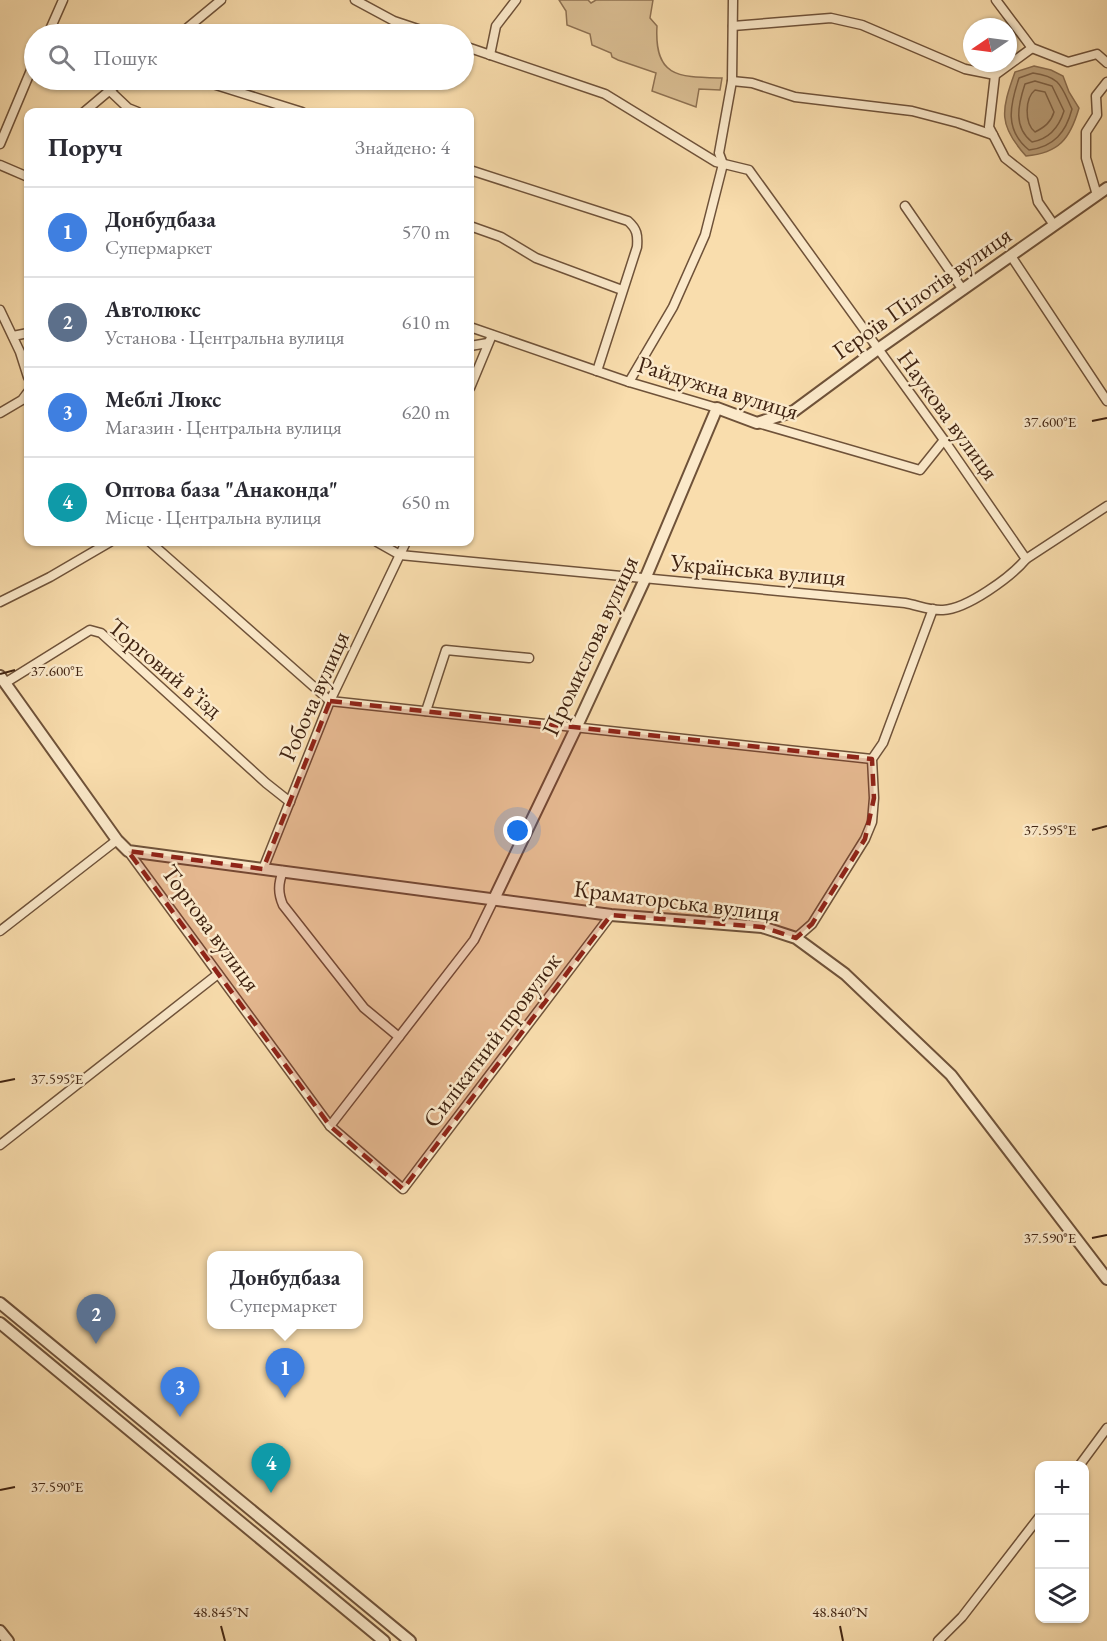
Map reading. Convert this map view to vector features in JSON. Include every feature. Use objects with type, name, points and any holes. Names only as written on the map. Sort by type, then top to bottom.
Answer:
[{"type":"street","points":[[52,24],[63,0]]},
{"type":"street","points":[[192,24],[221,0]]},
{"type":"street","points":[[355,0],[403,24]]},
{"type":"street","points":[[490,55],[496,26],[516,0]]},
{"type":"street","points":[[629,382],[673,307],[705,235],[723,164],[719,153],[732,81],[733,0]]},
{"type":"street","points":[[996,0],[1032,48],[1068,62],[1098,54],[1107,63]]},
{"type":"street","points":[[733,26],[831,18],[862,26],[965,69],[995,75]]},
{"type":"street","points":[[1032,48],[995,75],[989,128],[1005,158],[1033,180],[1038,202],[1054,225]]},
{"type":"street","name":"Наукова вулиця","points":[[474,49],[605,94],[716,162],[749,170],[944,440],[1026,559]]},
{"type":"street","points":[[732,81],[752,83],[795,97],[912,111],[993,135]]},
{"type":"street","points":[[1097,195],[1086,158],[1086,132],[1097,115],[1096,96],[1107,82]]},
{"type":"street","points":[[0,144],[24,87]]},
{"type":"street","points":[[89,108],[109,90],[121,103],[130,108]]},
{"type":"street","points":[[232,90],[289,108]]},
{"type":"street","points":[[0,165],[24,175]]},
{"type":"street","points":[[474,171],[628,221],[634,226],[638,234],[637,247],[597,371]]},
{"type":"street","name":"Героїв Пілотів вулиця","points":[[757,423],[794,411],[1107,188]]},
{"type":"street","points":[[905,206],[963,290]]},
{"type":"street","points":[[474,227],[501,237],[536,258],[622,290]]},
{"type":"street","points":[[1011,256],[1107,401]]},
{"type":"street","points":[[0,310],[24,352]]},
{"type":"street","name":"Райдужна вулиця","points":[[474,329],[490,339],[717,408],[757,423],[920,470],[944,440]]},
{"type":"street","points":[[13,336],[24,334]]},
{"type":"street","points":[[474,345],[490,339]]},
{"type":"street","points":[[474,378],[490,339]]},
{"type":"street","points":[[22,400],[24,395]]},
{"type":"street","points":[[0,413],[24,397]]},
{"type":"street","name":"Промислова вулиця","points":[[494,899],[645,579],[717,408]]},
{"type":"street","name":"Українська вулиця","points":[[400,555],[905,603],[942,610],[959,607],[1016,571],[1026,559],[1107,506]]},
{"type":"street","points":[[0,602],[50,577],[103,546]]},
{"type":"street","points":[[155,546],[330,701],[872,759]]},
{"type":"street","points":[[384,546],[400,555]]},
{"type":"street","name":"Робоча вулиця","points":[[263,869],[330,701],[404,546]]},
{"type":"street","points":[[796,938],[812,924],[865,839],[872,822],[874,798],[872,759],[883,743],[933,609]]},
{"type":"street","name":"Торговий в’їзд","points":[[2,680],[90,630],[101,633],[290,802]]},
{"type":"street","points":[[426,711],[446,650],[529,658]]},
{"type":"street","name":"Торгова вулиця","points":[[2,680],[117,840],[128,851],[330,1126],[404,1189]]},
{"type":"street","points":[[0,931],[117,840]]},
{"type":"street","name":"Краматорська вулиця","points":[[128,851],[611,915],[762,927],[796,938],[845,974],[951,1075],[1107,1279]]},
{"type":"street","points":[[283,871],[279,881],[279,894],[283,905],[364,1008],[399,1037]]},
{"type":"street","points":[[330,1126],[474,940],[494,899]]},
{"type":"street","name":"Силікатний провулок","points":[[404,1189],[611,915]]},
{"type":"street","points":[[0,1145],[218,974]]},
{"type":"street","points":[[0,1303],[410,1641]]},
{"type":"street","points":[[0,1323],[384,1641]]},
{"type":"street","points":[[1083,1461],[1107,1428]]},
{"type":"street","points":[[938,1641],[962,1617],[1035,1522]]},
{"type":"street","points":[[0,1631],[8,1641]]},
{"type":"highlighted area","points":[[330,701],[872,759],[874,798],[865,839],[812,924],[796,938],[762,927],[611,915],[403,1189],[330,1126],[128,851],[263,869]]},
{"type":"shaded area","points":[[559,0],[588,0],[591,3],[596,0],[653,0],[650,18],[657,26],[657,43],[665,65],[682,75],[722,78],[720,90],[699,89],[696,107],[652,91],[656,73],[618,60],[612,57],[611,53],[592,45],[590,34],[567,25],[566,11]]},
{"type":"water","points":[[1034,66],[1063,76],[1079,108],[1067,136],[1055,148],[1047,152],[1026,156],[1010,135],[1005,108],[1017,71]]},
{"type":"place","name":"Автолюкс","points":[[96,1344]]},
{"type":"place","name":"Донбудбаза","points":[[285,1398]]},
{"type":"place","name":"Меблі Люкс","points":[[180,1417]]},
{"type":"place","name":"Оптова база \"Анаконда\"","points":[[271,1493]]}]
